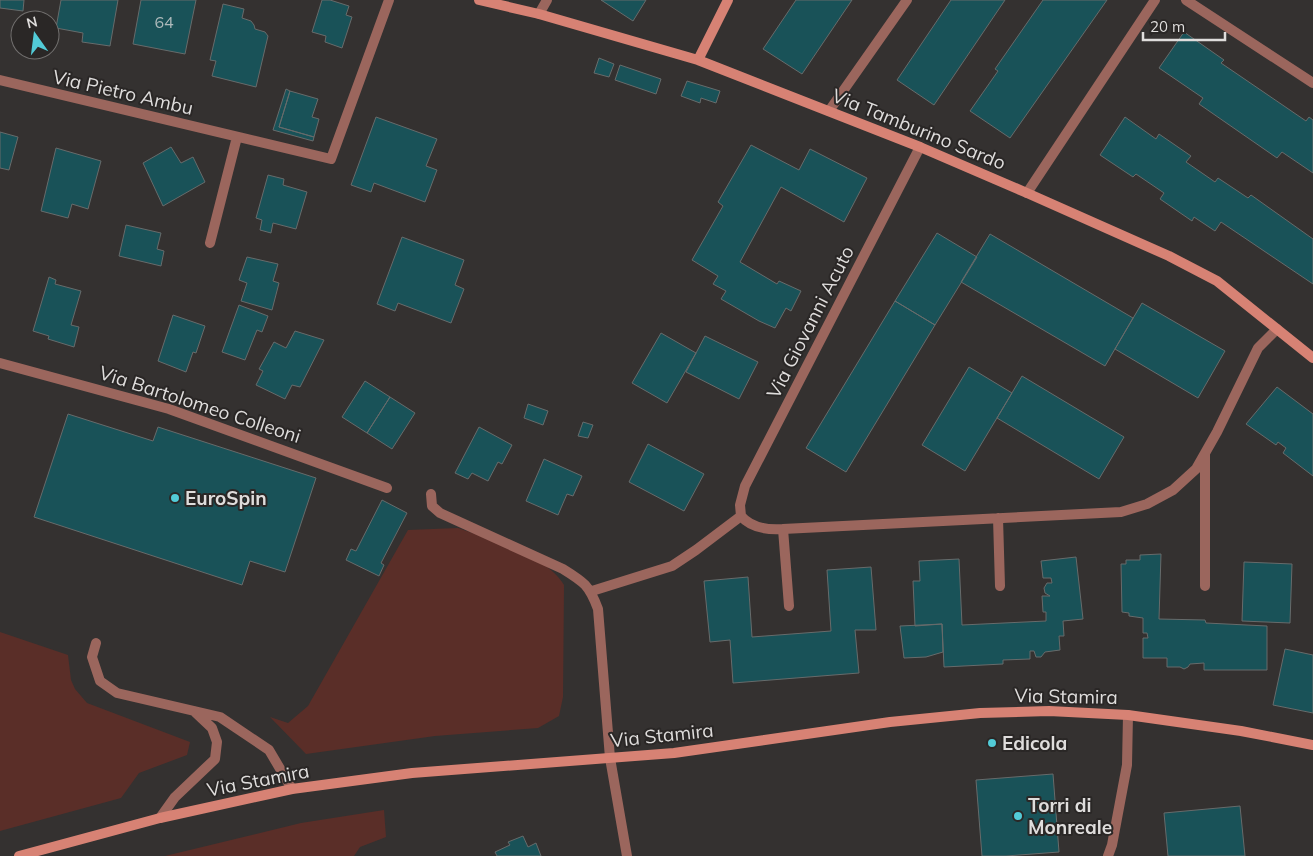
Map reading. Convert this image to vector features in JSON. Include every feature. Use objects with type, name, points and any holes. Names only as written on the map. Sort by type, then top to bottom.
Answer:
[{"type":"street","name":"Via Pietro Ambu","points":[[0,80],[331,159],[389,0]]},
{"type":"street","name":"Via Tamburino Sardo","points":[[480,0],[539,14],[698,60],[920,147],[1169,256],[1217,281],[1313,358]]},
{"type":"street","points":[[539,14],[547,0]]},
{"type":"street","points":[[698,60],[728,0]]},
{"type":"street","points":[[829,111],[907,0]]},
{"type":"street","points":[[1027,193],[1155,0]]},
{"type":"street","points":[[1186,0],[1313,83]]},
{"type":"street","points":[[210,243],[237,137]]},
{"type":"street","name":"Via Giovanni Acuto","points":[[741,516],[740,505],[745,486],[920,147]]},
{"type":"street","points":[[592,591],[672,566],[741,516],[748,524],[772,530],[1120,512],[1148,504],[1173,490],[1196,469],[1217,432],[1258,348],[1277,329]]},
{"type":"street","name":"Via Bartolomeo Colleoni","points":[[0,363],[169,409],[387,488]]},
{"type":"street","points":[[1205,453],[1205,586]]},
{"type":"street","points":[[431,494],[432,506],[440,513],[563,569],[579,579],[592,591],[598,609],[610,758],[626,856]]},
{"type":"street","points":[[998,518],[1000,586]]},
{"type":"street","points":[[783,529],[789,606]]},
{"type":"street","points":[[96,643],[92,657],[100,681],[117,693],[220,717],[269,750],[292,789]]},
{"type":"street","points":[[160,818],[175,797],[214,759],[217,742],[212,728],[191,709]]},
{"type":"street","name":"Via Stamira","points":[[19,856],[160,818],[292,789],[412,773],[536,762],[674,753],[890,722],[980,713],[1049,712],[1128,715],[1241,731],[1313,745]]},
{"type":"street","points":[[1108,856],[1112,845],[1127,765],[1128,715]]},
{"type":"shaded area","points":[[458,528],[501,543],[531,557],[556,574],[564,585],[563,697],[559,716],[538,728],[435,736],[306,754],[270,717],[288,723],[308,706],[408,530]]},
{"type":"shaded area","points":[[0,632],[68,655],[71,680],[75,689],[87,703],[190,742],[187,755],[139,773],[121,798],[0,831]]},
{"type":"shaded area","points":[[384,810],[386,837],[360,847],[354,856],[165,856],[301,823]]},
{"type":"building","points":[[0,0],[24,0],[23,10],[0,8]]},
{"type":"building","points":[[61,0],[118,0],[110,46],[82,42],[83,33],[60,29]]},
{"type":"building","points":[[141,0],[196,0],[185,54],[133,44]]},
{"type":"building","points":[[322,0],[330,0],[349,6],[346,15],[352,17],[342,48],[325,42],[326,36],[312,32]]},
{"type":"building","points":[[601,0],[646,0],[633,21]]},
{"type":"building","points":[[796,0],[852,0],[802,74],[763,49]]},
{"type":"building","points":[[951,0],[1005,0],[934,105],[897,80]]},
{"type":"building","points":[[1043,0],[1107,0],[1010,138],[970,111],[998,71],[995,69]]},
{"type":"building","points":[[223,4],[244,9],[242,18],[251,21],[255,29],[265,32],[268,36],[256,87],[212,76],[216,61],[210,60]]},
{"type":"building","points":[[1184,32],[1224,60],[1221,63],[1306,121],[1309,117],[1313,120],[1313,173],[1282,152],[1277,158],[1199,104],[1203,98],[1159,68]]},
{"type":"building","points":[[599,58],[614,64],[609,77],[594,73]]},
{"type":"building","points":[[620,65],[661,79],[656,94],[615,80]]},
{"type":"building","points":[[687,81],[720,91],[716,103],[701,98],[700,103],[681,96]]},
{"type":"building","points":[[286,89],[290,91],[279,127],[314,137],[313,141],[273,130]]},
{"type":"building","points":[[290,91],[318,99],[312,117],[319,119],[314,137],[279,127]]},
{"type":"building","points":[[376,117],[437,139],[426,166],[437,170],[425,202],[374,183],[371,192],[351,185]]},
{"type":"building","points":[[1125,117],[1156,139],[1159,134],[1191,156],[1186,162],[1215,182],[1218,178],[1248,198],[1251,195],[1313,239],[1313,284],[1221,222],[1215,231],[1194,217],[1192,221],[1160,199],[1164,193],[1136,174],[1133,177],[1100,155]]},
{"type":"building","points":[[0,132],[18,137],[9,170],[0,168]]},
{"type":"building","points":[[751,145],[799,170],[810,149],[867,178],[844,222],[781,187],[740,262],[777,284],[779,281],[801,291],[791,311],[786,308],[775,328],[721,299],[726,291],[713,284],[718,276],[692,260],[723,206],[718,202]]},
{"type":"building","points":[[171,147],[181,163],[193,157],[205,182],[163,206],[143,163]]},
{"type":"building","points":[[56,148],[101,161],[88,209],[72,204],[68,218],[41,211]]},
{"type":"building","points":[[268,175],[284,179],[283,185],[307,192],[296,229],[273,223],[271,233],[260,230],[262,220],[256,218]]},
{"type":"building","points":[[126,225],[161,233],[157,249],[164,251],[161,266],[119,256]]},
{"type":"building","points":[[937,233],[977,257],[935,325],[895,301]]},
{"type":"building","points":[[990,234],[1133,318],[1105,366],[961,282]]},
{"type":"building","points":[[402,237],[464,260],[455,285],[464,289],[451,323],[398,303],[395,311],[377,304]]},
{"type":"building","points":[[247,257],[278,264],[273,281],[279,283],[272,310],[241,301],[247,283],[239,280]]},
{"type":"building","points":[[49,277],[56,280],[55,284],[81,291],[71,325],[79,327],[74,347],[48,339],[49,336],[33,331]]},
{"type":"building","points":[[895,301],[935,325],[846,472],[806,448]]},
{"type":"building","points":[[1142,303],[1225,351],[1198,398],[1115,349]]},
{"type":"building","points":[[239,305],[268,316],[262,332],[257,330],[245,360],[222,352]]},
{"type":"building","points":[[173,315],[205,326],[196,353],[193,352],[186,372],[158,361]]},
{"type":"building","points":[[295,331],[324,340],[300,387],[292,385],[285,399],[256,385],[263,371],[259,369],[274,342],[286,348]]},
{"type":"building","points":[[661,333],[696,353],[667,403],[632,383]]},
{"type":"building","points":[[705,336],[758,362],[739,399],[686,372]]},
{"type":"building","points":[[969,367],[1012,393],[965,471],[922,445]]},
{"type":"building","points":[[1022,376],[1124,437],[1099,479],[997,418]]},
{"type":"building","points":[[365,381],[390,397],[367,433],[342,417]]},
{"type":"building","points":[[1277,387],[1313,414],[1313,476],[1283,453],[1286,448],[1278,442],[1276,445],[1246,424]]},
{"type":"building","points":[[390,397],[415,413],[392,449],[367,433]]},
{"type":"building","points":[[528,404],[548,411],[543,425],[524,418]]},
{"type":"building","name":"EuroSpin","points":[[68,414],[153,441],[158,427],[316,478],[285,572],[250,561],[242,585],[34,517]]},
{"type":"building","points":[[583,422],[593,425],[588,438],[578,436]]},
{"type":"building","points":[[479,427],[512,445],[502,464],[498,462],[488,481],[472,473],[468,479],[455,473]]},
{"type":"building","points":[[648,444],[704,474],[684,511],[629,482]]},
{"type":"building","points":[[544,459],[582,476],[573,496],[567,494],[558,515],[526,501]]},
{"type":"building","points":[[382,500],[407,513],[381,563],[384,565],[379,576],[346,560],[351,549],[356,551]]},
{"type":"building","points":[[1161,554],[1159,619],[1205,620],[1206,623],[1267,626],[1267,670],[1204,670],[1204,663],[1190,664],[1184,669],[1180,667],[1167,667],[1167,658],[1143,658],[1143,638],[1148,638],[1147,633],[1143,633],[1143,618],[1129,616],[1129,613],[1122,612],[1121,564],[1126,564],[1126,560],[1140,560],[1140,555]]},
{"type":"building","points":[[1076,557],[1083,619],[1063,621],[1064,636],[1059,636],[1060,650],[1045,652],[1041,657],[1036,657],[1034,651],[1030,651],[1030,659],[1003,660],[1003,664],[944,667],[942,624],[915,626],[913,581],[920,581],[919,561],[959,559],[962,625],[1046,621],[1046,612],[1043,612],[1042,596],[1050,596],[1045,593],[1044,588],[1047,583],[1052,583],[1051,578],[1043,578],[1041,561]]},
{"type":"building","points":[[1244,562],[1292,564],[1290,623],[1242,621]]},
{"type":"building","points":[[871,567],[876,630],[855,630],[859,673],[733,683],[730,640],[710,642],[704,581],[748,577],[752,637],[831,631],[827,570]]},
{"type":"building","points":[[942,624],[943,652],[926,657],[904,658],[900,626]]},
{"type":"building","points":[[1285,649],[1313,655],[1313,713],[1273,705]]},
{"type":"building","name":"Torri di Monreale","points":[[1053,774],[1059,852],[982,856],[976,780]]},
{"type":"building","name":"Torri di Monreale","points":[[1240,806],[1245,856],[1168,856],[1164,813]]},
{"type":"building","points":[[523,836],[528,847],[536,843],[541,856],[497,856],[495,852],[510,845],[508,842]]},
{"type":"place","name":"EuroSpin","points":[[175,498]]},
{"type":"place","name":"Edicola","points":[[992,743]]},
{"type":"place","name":"Torri di Monreale","points":[[1018,816]]}]
